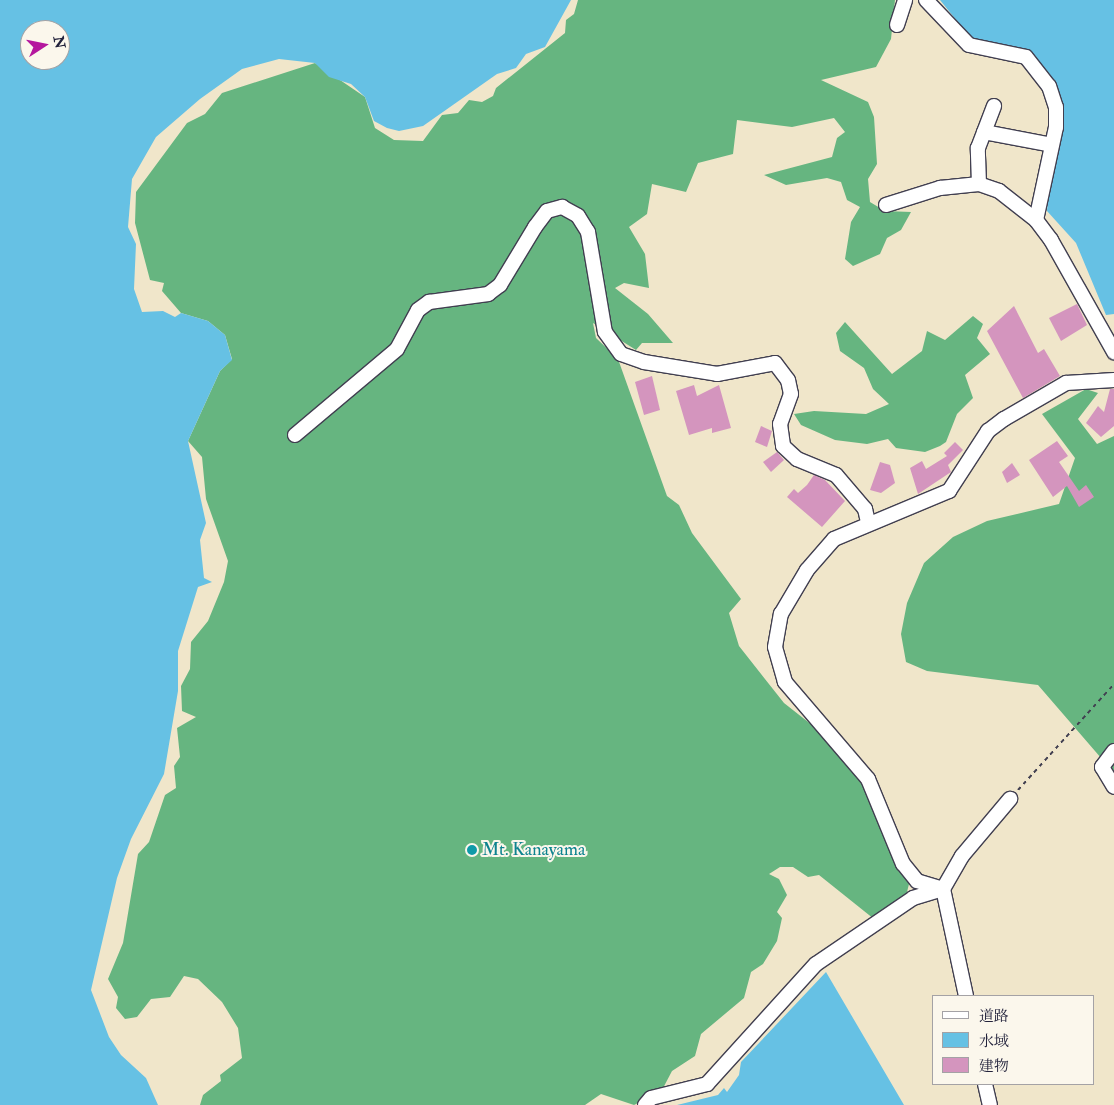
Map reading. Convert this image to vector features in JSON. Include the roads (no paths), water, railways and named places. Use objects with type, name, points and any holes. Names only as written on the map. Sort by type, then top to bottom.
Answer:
[{"type":"street","points":[[897,24],[905,0]]},
{"type":"street","points":[[926,0],[969,45],[1026,57],[1038,68],[1056,107],[1052,145],[1036,220]]},
{"type":"street","points":[[979,184],[978,148],[994,106]]},
{"type":"street","points":[[984,132],[1052,145]]},
{"type":"street","points":[[886,205],[940,188],[979,184],[999,191],[1036,220],[1070,267],[1114,352]]},
{"type":"street","points":[[294,435],[397,349],[418,310],[429,302],[488,294],[500,285],[535,227],[548,211],[562,207],[578,216],[588,232],[605,332],[621,354],[644,362],[717,374],[775,364],[788,380],[791,394],[780,424],[783,446],[796,459],[836,475],[864,509],[868,522]]},
{"type":"street","points":[[943,889],[917,881],[903,864],[868,779],[792,693],[775,647],[781,614],[816,558],[834,538],[868,522],[949,491],[988,431],[1066,383],[1114,380]]},
{"type":"street","points":[[1114,750],[1102,767],[1114,787]]},
{"type":"street","points":[[966,995],[943,889],[962,856],[1010,799]]},
{"type":"street","points":[[645,1105],[651,1098],[707,1084],[816,964],[913,898],[943,889]]},
{"type":"street","points":[[985,1085],[990,1105]]},
{"type":"water","points":[[0,0],[571,0],[545,47],[526,54],[516,68],[497,74],[423,126],[399,131],[387,128],[374,121],[365,97],[351,84],[329,77],[315,63],[279,59],[242,69],[200,99],[156,137],[132,179],[128,227],[136,244],[134,289],[142,312],[163,311],[175,317],[181,313],[208,321],[225,335],[232,360],[220,371],[188,441],[206,523],[200,540],[204,578],[212,582],[198,587],[178,651],[178,691],[164,774],[131,839],[117,878],[91,990],[109,1037],[121,1055],[146,1078],[158,1105],[0,1105]]},
{"type":"water","points":[[940,0],[1114,0],[1114,314],[1106,315],[1076,243],[1047,211],[1056,86],[1049,73],[1033,57],[973,41]]},
{"type":"water","points":[[826,972],[904,1105],[677,1105],[718,1095],[724,1088],[727,1092],[739,1075],[741,1062]]},
{"type":"place","name":"Mt. Kanayama","points":[[472,850]]}]
